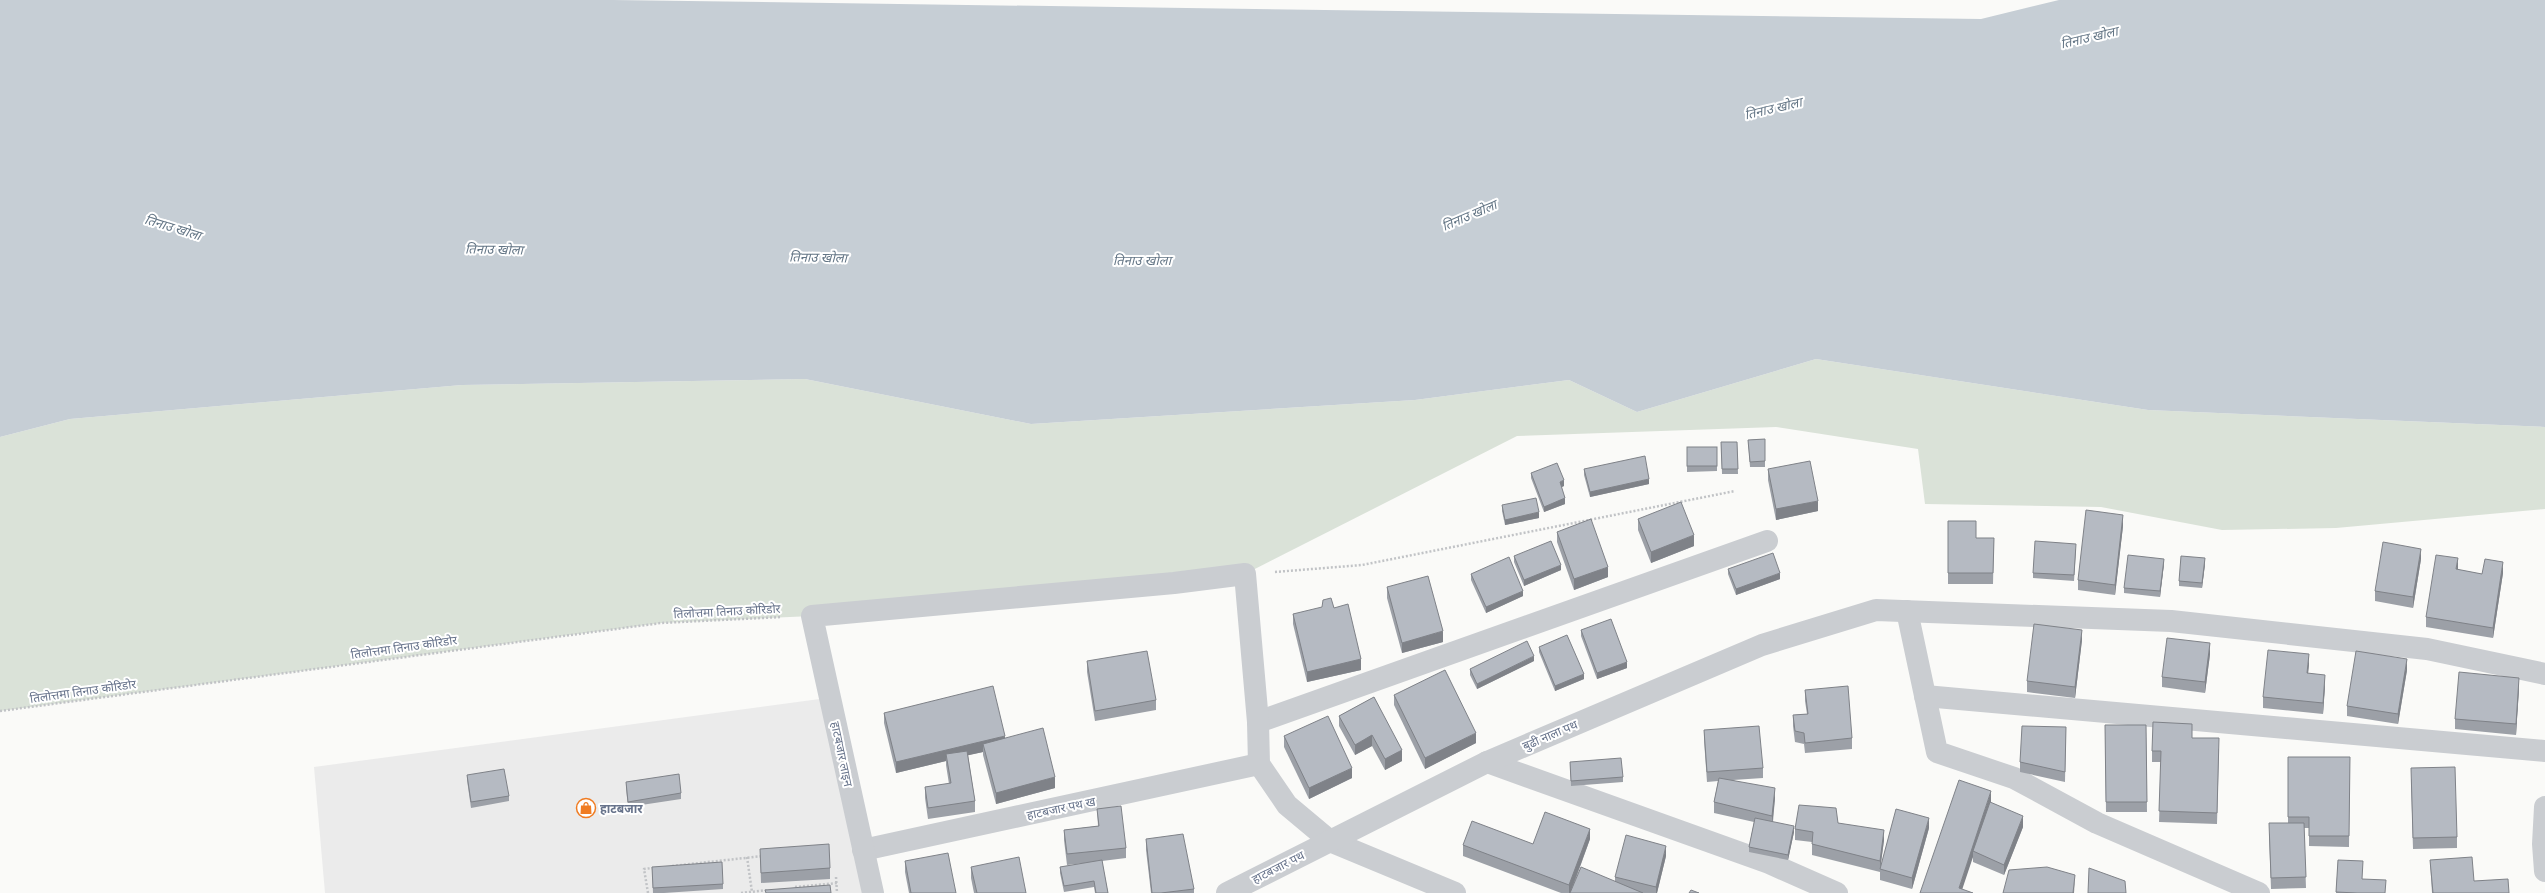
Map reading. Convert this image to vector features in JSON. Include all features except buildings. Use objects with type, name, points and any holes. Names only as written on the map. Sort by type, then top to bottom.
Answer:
[{"type":"street","points":[[1258,722],[1767,541]]},
{"type":"street","points":[[812,616],[1174,583],[1245,574],[1258,722],[1259,764],[1287,804],[1330,841],[1455,893]]},
{"type":"street","name":"बुढी नाला पथ","points":[[1330,841],[1487,762],[1762,645],[1876,610],[2171,621],[2428,649],[2545,674]]},
{"type":"street","points":[[1907,611],[1937,752],[2014,778],[2097,823],[2259,893]]},
{"type":"street","name":"हाटबजार लाइन","points":[[812,616],[871,887]]},
{"type":"street","points":[[1925,696],[2545,752]]},
{"type":"street","points":[[1487,762],[1769,864],[1837,893]]},
{"type":"street","name":"हाटबजार पथ ख","points":[[864,850],[1259,764]]},
{"type":"street","points":[[2545,807],[2543,844],[2545,871]]},
{"type":"street","name":"हाटबजार पथ","points":[[1227,893],[1330,841]]},
{"type":"path","points":[[1245,574],[1362,565],[1735,491]]},
{"type":"path","name":"तिलोत्तमा तिनाउ कोरिडोर","points":[[0,711],[661,623],[812,616]]},
{"type":"path","points":[[668,866],[771,855]]},
{"type":"path","points":[[747,857],[752,892]]},
{"type":"path","points":[[648,893],[644,869],[660,867]]},
{"type":"path","points":[[836,870],[837,893]]},
{"type":"path","points":[[790,888],[836,883],[871,887]]},
{"type":"path","points":[[742,893],[775,890]]},
{"type":"shaded area","points":[[1816,359],[2148,410],[2545,427],[2545,509],[2336,528],[2222,530],[2101,507],[1925,504],[1918,449],[1776,427],[1517,436],[1245,574],[812,616],[661,623],[0,711],[0,437],[70,419],[462,385],[805,379],[1031,424],[1415,400],[1569,380],[1637,412]]},
{"type":"shaded area","name":"हाटबजार","points":[[827,698],[873,893],[325,893],[314,767]]},
{"type":"water","name":"तिनाउ खोला","points":[[0,0],[613,0],[1981,19],[2059,0],[2545,0],[2545,427],[2148,410],[1816,359],[1637,412],[1569,380],[1415,400],[1031,424],[805,379],[462,385],[70,419],[0,437]]},
{"type":"place","name":"हाटबजार","points":[[586,808]]}]
